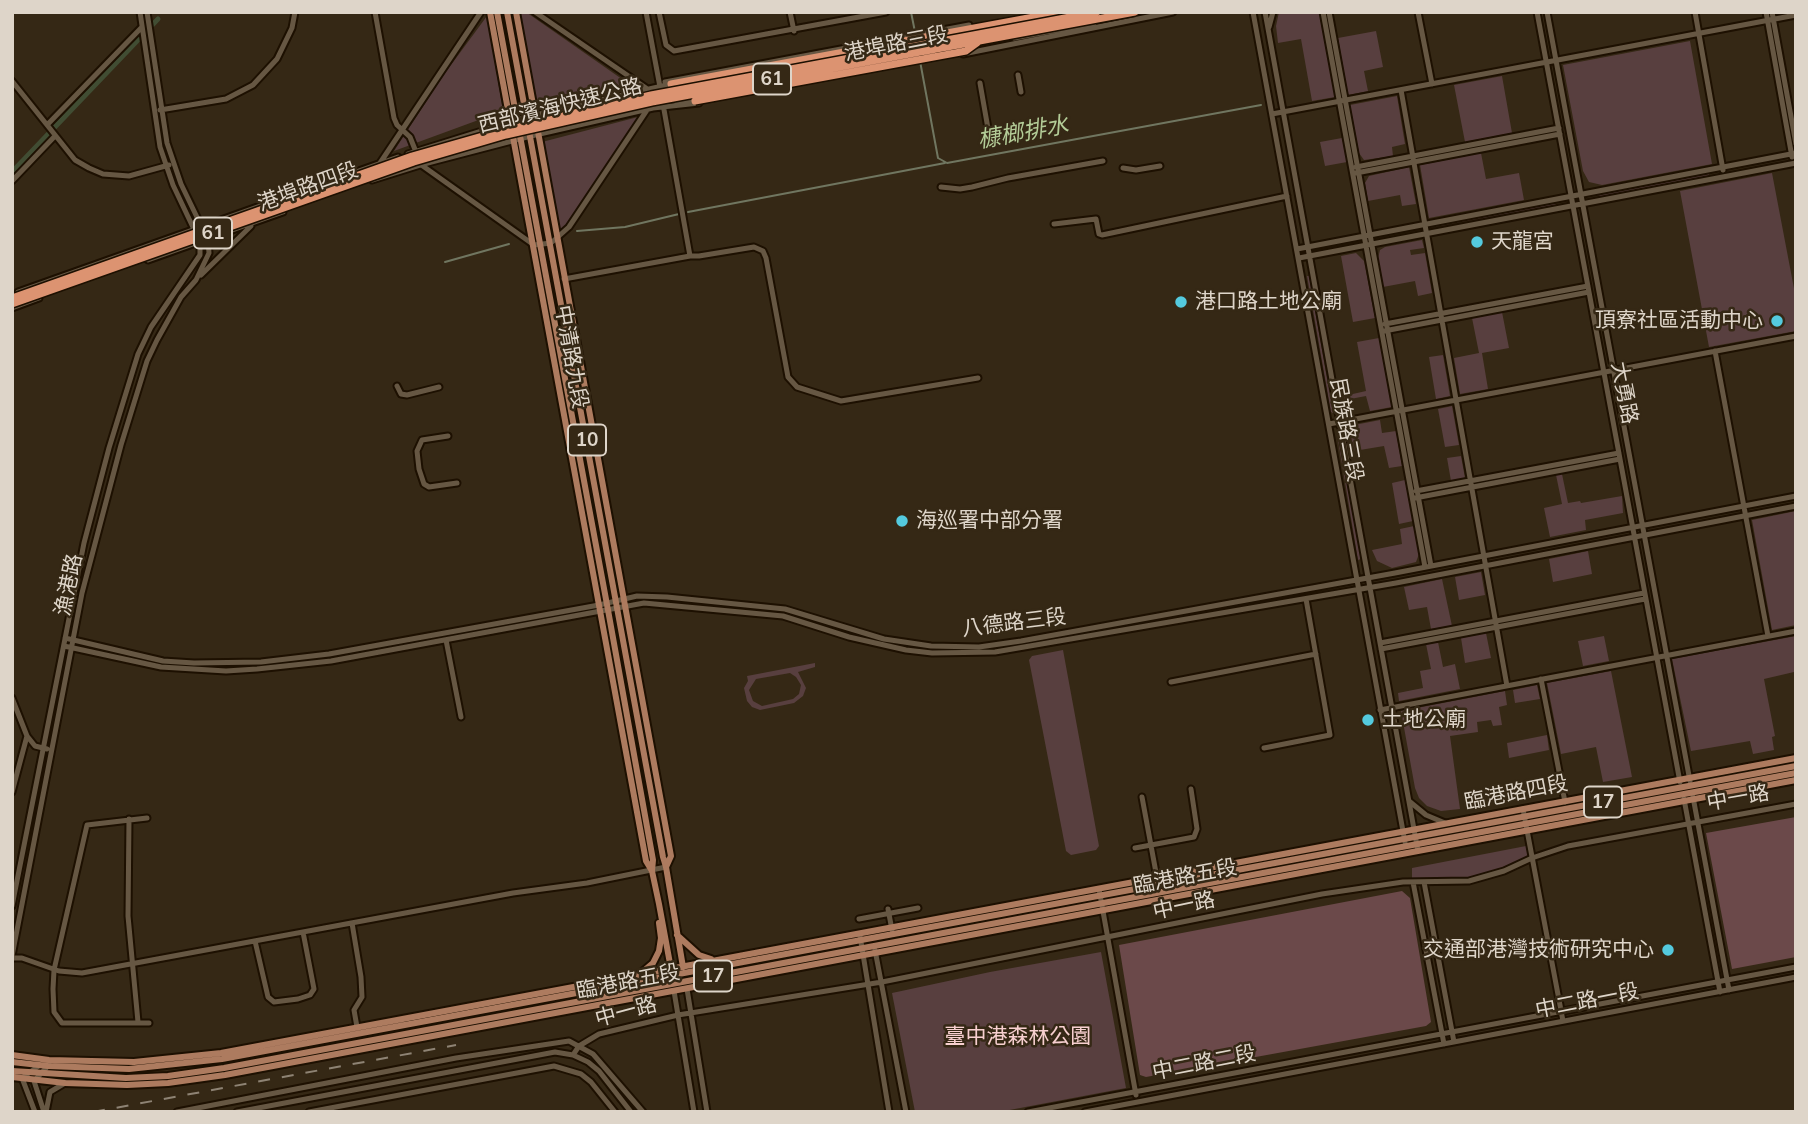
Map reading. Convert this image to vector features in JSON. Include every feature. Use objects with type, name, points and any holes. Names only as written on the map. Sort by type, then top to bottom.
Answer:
[{"type":"highway","points":[[671,84],[1071,12]]},
{"type":"highway","name":"西部濱海快速公路","points":[[12,296],[412,156],[507,129],[651,95],[1097,12]]},
{"type":"highway","name":"西部濱海快速公路","points":[[12,306],[414,162],[506,135],[652,102],[1135,12]]},
{"type":"highway","points":[[695,101],[965,51],[979,41]]},
{"type":"main road","name":"中清路九段","points":[[490,12],[518,139],[653,859],[652,871],[674,988]]},
{"type":"main road","name":"中清路九段","points":[[497,12],[514,121]]},
{"type":"main road","name":"中清路九段","points":[[508,12],[531,117]]},
{"type":"main road","name":"中清路九段","points":[[516,12],[551,243],[620,604]]},
{"type":"main road","name":"中清路九段","points":[[534,135],[557,237],[687,986]]},
{"type":"main road","name":"臨港路四段","points":[[1691,789],[1796,758]]},
{"type":"main road","name":"臨港路四段","points":[[1411,842],[1682,791],[1796,765]]},
{"type":"main road","name":"臨港路四段","points":[[1411,842],[1691,789],[1796,773]]},
{"type":"main road","name":"臨港路四段","points":[[1691,789],[1796,780]]},
{"type":"main road","name":"臨港路四段","points":[[1411,842],[1448,824],[1525,820],[1565,802],[1682,791]]},
{"type":"main road","name":"臨港路五段","points":[[1101,900],[1157,878],[1411,842]]},
{"type":"main road","name":"臨港路五段","points":[[12,1071],[126,1078],[168,1076],[298,1055],[687,986],[874,941],[1411,842]]},
{"type":"main road","name":"臨港路五段","points":[[12,1062],[40,1065],[134,1062],[221,1053],[638,976],[862,944],[1411,842]]},
{"type":"main road","points":[[638,976],[653,963],[659,951],[659,904]]},
{"type":"main road","points":[[677,935],[699,955],[716,960]]},
{"type":"main road","name":"臨港路五段","points":[[683,969],[716,960],[862,944]]},
{"type":"main road","name":"臨港路五段","points":[[12,1055],[49,1063],[129,1069],[222,1059],[671,971]]},
{"type":"main road","name":"臨港路五段","points":[[12,1077],[65,1083],[168,1083],[674,988]]},
{"type":"street","points":[[140,12],[153,112],[166,166],[200,242]]},
{"type":"street","points":[[147,12],[161,110],[174,164],[208,240]]},
{"type":"street","points":[[153,112],[226,99],[253,85],[277,59],[292,28],[295,12]]},
{"type":"street","points":[[375,12],[394,118],[397,125],[410,137],[420,165],[537,245],[551,243],[569,227],[647,110]]},
{"type":"street","points":[[380,163],[481,12]]},
{"type":"street","points":[[535,12],[648,88]]},
{"type":"street","points":[[646,12],[690,256]]},
{"type":"street","points":[[659,12],[666,45],[674,51],[794,30],[850,15],[886,12]]},
{"type":"street","points":[[790,12],[794,30]]},
{"type":"street","name":"港埠路三段","points":[[921,38],[1042,12]]},
{"type":"street","name":"港埠路三段","points":[[660,86],[912,39],[1077,12]]},
{"type":"street","name":"民族路三段","points":[[1253,12],[1380,710],[1411,842]]},
{"type":"street","name":"民族路三段","points":[[1265,12],[1409,800],[1411,842]]},
{"type":"street","points":[[1269,34],[1273,12]]},
{"type":"street","points":[[1323,12],[1343,101]]},
{"type":"street","points":[[1329,12],[1355,170],[1428,567]]},
{"type":"street","points":[[1418,12],[1432,84]]},
{"type":"street","name":"大勇路","points":[[1537,12],[1559,131],[1576,195],[1614,370],[1637,526]]},
{"type":"street","name":"大勇路","points":[[1547,12],[1576,195]]},
{"type":"street","points":[[1695,12],[1725,176]]},
{"type":"street","points":[[1766,12],[1771,17],[1796,144]]},
{"type":"street","name":"港埠路三段","points":[[671,105],[694,97],[1171,13]]},
{"type":"street","points":[[1272,114],[1699,34],[1771,17],[1796,15]]},
{"type":"street","points":[[1299,258],[1794,163],[1771,17]]},
{"type":"street","points":[[47,125],[142,27]]},
{"type":"street","points":[[1018,75],[1021,92]]},
{"type":"street","points":[[12,81],[75,160],[103,174],[129,176],[174,164]]},
{"type":"street","points":[[980,83],[990,140]]},
{"type":"street","name":"港埠路三段","points":[[514,121],[671,84]]},
{"type":"street","points":[[1401,90],[1507,685]]},
{"type":"street","name":"港埠路三段","points":[[534,135],[695,101]]},
{"type":"street","name":"港埠路四段","points":[[12,296],[380,163],[514,121]]},
{"type":"street","points":[[1355,170],[1559,131]]},
{"type":"street","name":"港埠路四段","points":[[12,306],[208,240],[325,196],[420,165],[534,135]]},
{"type":"street","points":[[12,181],[55,136]]},
{"type":"street","points":[[1297,249],[1793,154]]},
{"type":"street","points":[[941,187],[972,187],[1008,177],[1102,161]]},
{"type":"street","points":[[1123,168],[1136,170],[1160,166]]},
{"type":"street","points":[[1055,224],[1096,219],[1099,234],[1102,235],[1287,196]]},
{"type":"street","name":"大勇路","points":[[1578,204],[1589,289],[1620,456],[1639,536],[1682,791],[1720,992]]},
{"type":"street","points":[[196,280],[254,223]]},
{"type":"street","name":"漁港路","points":[[12,957],[93,546],[147,361],[181,297],[196,280],[209,253],[208,240]]},
{"type":"street","name":"漁港路","points":[[12,906],[84,543],[109,448],[138,354],[180,282],[195,265],[200,255],[200,242]]},
{"type":"street","points":[[564,279],[754,247],[763,251],[788,377],[797,387],[841,401],[978,378]]},
{"type":"street","points":[[1384,328],[1589,289]]},
{"type":"street","points":[[1329,424],[1796,336]]},
{"type":"street","points":[[1715,351],[1768,636]]},
{"type":"street","points":[[397,386],[401,394],[407,395],[439,387]]},
{"type":"street","points":[[448,436],[422,440],[417,451],[419,469],[424,484],[429,487],[457,482]]},
{"type":"street","points":[[1415,495],[1620,456]]},
{"type":"street","name":"八德路三段","points":[[620,604],[637,596],[785,609],[884,639],[915,644],[979,647],[1022,645],[1796,496]]},
{"type":"street","points":[[1784,498],[1786,508]]},
{"type":"street","name":"八德路三段","points":[[620,604],[664,603],[783,616],[849,637],[906,650],[971,654],[1306,599],[1796,506]]},
{"type":"street","name":"大勇路","points":[[1639,536],[1644,596],[1661,656],[1691,789],[1729,990]]},
{"type":"street","points":[[1381,646],[1644,596]]},
{"type":"street","points":[[1264,748],[1330,735],[1306,599]]},
{"type":"street","points":[[330,658],[620,604]]},
{"type":"street","points":[[783,616],[785,609]]},
{"type":"street","points":[[64,646],[161,667],[206,666],[330,658],[446,640],[508,625]]},
{"type":"street","points":[[1380,710],[1796,631]]},
{"type":"street","points":[[65,638],[163,661],[206,666]]},
{"type":"street","points":[[446,640],[461,717]]},
{"type":"street","points":[[1171,682],[1315,654]]},
{"type":"street","points":[[1541,679],[1565,802]]},
{"type":"street","points":[[12,698],[27,736],[35,746],[53,750]]},
{"type":"street","points":[[12,792],[27,736]]},
{"type":"street","points":[[1135,848],[1196,835],[1191,789]]},
{"type":"street","points":[[1142,796],[1157,878]]},
{"type":"street","points":[[1409,800],[1427,816],[1448,824]]},
{"type":"street","name":"中一路","points":[[573,1055],[579,1046],[611,1029],[678,1015],[882,982],[971,962],[1107,938],[1322,894],[1413,882],[1468,881],[1504,871],[1568,846],[1796,804]]},
{"type":"street","points":[[146,818],[87,825],[54,970],[54,1012],[62,1023],[149,1023]]},
{"type":"street","points":[[129,819],[128,916],[138,1021]]},
{"type":"street","points":[[1525,820],[1563,1021]]},
{"type":"street","points":[[12,957],[54,970],[82,973],[666,867]]},
{"type":"street","points":[[1413,882],[1444,1044]]},
{"type":"street","points":[[1424,882],[1454,1042]]},
{"type":"street","points":[[1101,900],[1137,1102]]},
{"type":"street","points":[[859,919],[888,911],[918,908]]},
{"type":"street","points":[[888,911],[893,938]]},
{"type":"street","points":[[352,923],[362,996],[354,1010],[357,1027]]},
{"type":"street","points":[[255,941],[268,997],[274,1002],[298,999],[310,995],[314,989],[303,932]]},
{"type":"street","points":[[874,941],[906,1112]]},
{"type":"street","points":[[862,944],[866,984],[888,1112]]},
{"type":"street","name":"中二路一段","points":[[1385,1044],[1796,967]]},
{"type":"street","name":"中二路一段","points":[[1384,1055],[1796,977]]},
{"type":"street","name":"中清路九段","points":[[687,986],[707,1112]]},
{"type":"street","name":"中清路九段","points":[[674,988],[694,1112]]},
{"type":"street","name":"中一路","points":[[177,1112],[492,1052],[569,1041],[579,1046]]},
{"type":"street","name":"中二路二段","points":[[1028,1112],[1385,1044]]},
{"type":"street","points":[[579,1046],[605,1065],[643,1112]]},
{"type":"street","points":[[237,1112],[555,1052],[573,1055],[588,1062],[599,1071],[631,1112]]},
{"type":"street","name":"中二路二段","points":[[1085,1112],[1384,1055]]},
{"type":"street","points":[[45,1112],[34,1081],[49,1063]]},
{"type":"street","points":[[35,1112],[22,1078],[40,1065]]},
{"type":"street","points":[[309,1112],[554,1066],[582,1074],[615,1112]]},
{"type":"street","points":[[45,1112],[50,1092],[65,1083]]},
{"type":"green space","points":[[520,12],[526,12],[629,84],[541,106],[536,104]]},
{"type":"green space","points":[[1279,12],[1319,12],[1335,97],[1312,101],[1301,39],[1278,43],[1276,26]]},
{"type":"green space","points":[[487,16],[503,111],[394,151],[445,73]]},
{"type":"green space","points":[[1376,31],[1383,67],[1364,71],[1368,91],[1348,95],[1338,38]]},
{"type":"green space","points":[[1690,41],[1712,164],[1602,185],[1589,182],[1583,171],[1563,65]]},
{"type":"green space","points":[[1502,76],[1512,133],[1465,142],[1454,85]]},
{"type":"green space","points":[[1397,96],[1405,144],[1392,147],[1393,156],[1364,160],[1359,153],[1350,105]]},
{"type":"green space","points":[[638,117],[559,235],[542,142]]},
{"type":"green space","points":[[1342,138],[1347,162],[1325,166],[1320,142]]},
{"type":"green space","points":[[1481,153],[1486,179],[1519,173],[1524,200],[1429,218],[1420,165]]},
{"type":"green space","points":[[1409,167],[1416,204],[1402,206],[1400,195],[1368,201],[1365,183],[1369,176]]},
{"type":"green space","points":[[1709,173],[1709,176],[1600,197],[1599,194]]},
{"type":"green space","points":[[1772,173],[1796,299],[1796,331],[1709,347],[1680,191]]},
{"type":"green space","points":[[1555,203],[1556,205],[1434,227],[1435,226]]},
{"type":"green space","points":[[1422,240],[1424,248],[1410,250],[1411,255],[1425,253],[1432,293],[1418,296],[1415,281],[1383,287],[1378,258],[1380,250]]},
{"type":"green space","points":[[1356,253],[1364,261],[1375,318],[1353,322],[1341,256]]},
{"type":"green space","points":[[1309,276],[1333,413],[1331,412]]},
{"type":"green space","points":[[1502,312],[1509,348],[1482,353],[1488,389],[1460,394],[1454,358],[1479,353],[1472,318]]},
{"type":"green space","points":[[1379,338],[1392,407],[1370,411],[1366,396],[1345,400],[1344,396],[1366,391],[1357,342]]},
{"type":"green space","points":[[1443,355],[1450,396],[1436,399],[1429,357]]},
{"type":"green space","points":[[1452,406],[1459,445],[1445,447],[1438,409]]},
{"type":"green space","points":[[1380,420],[1382,433],[1396,431],[1402,466],[1389,468],[1384,446],[1354,451],[1349,426]]},
{"type":"green space","points":[[1337,434],[1361,559],[1358,560]]},
{"type":"green space","points":[[1461,456],[1465,478],[1451,481],[1447,458]]},
{"type":"green space","points":[[1562,474],[1568,503],[1622,496],[1623,513],[1585,520],[1586,530],[1550,537],[1544,508],[1562,504],[1556,475]]},
{"type":"green space","points":[[1405,480],[1413,521],[1399,524],[1392,483]]},
{"type":"green space","points":[[1796,511],[1796,625],[1772,630],[1752,520]]},
{"type":"green space","points":[[1414,526],[1419,554],[1416,562],[1392,568],[1377,561],[1372,550],[1402,544],[1400,529]]},
{"type":"green space","points":[[1588,551],[1592,574],[1553,582],[1549,559]]},
{"type":"green space","points":[[1481,572],[1485,595],[1459,600],[1455,577]]},
{"type":"green space","points":[[1442,579],[1452,626],[1431,629],[1427,607],[1409,610],[1404,587]]},
{"type":"green space","points":[[1486,633],[1491,658],[1465,663],[1461,638]]},
{"type":"green space","points":[[1604,636],[1609,661],[1583,666],[1578,641]]},
{"type":"green space","points":[[1796,636],[1796,676],[1794,672],[1764,679],[1775,736],[1772,737],[1774,750],[1753,754],[1750,741],[1691,751],[1672,659]]},
{"type":"green space","points":[[1438,642],[1443,667],[1455,664],[1460,689],[1399,701],[1398,693],[1423,688],[1420,671],[1431,669],[1426,644]]},
{"type":"green space","points":[[1063,650],[1099,846],[1096,850],[1071,855],[1066,851],[1029,660],[1032,656]]},
{"type":"green space","points":[[815,663],[815,667],[798,672],[806,688],[803,696],[794,703],[760,710],[747,701],[744,688],[748,681],[747,676]],"holes":[[[790,673],[801,685],[799,694],[793,699],[762,706],[753,701],[749,690],[756,679]]]},
{"type":"green space","points":[[1611,671],[1632,777],[1603,782],[1596,747],[1561,754],[1547,683]]},
{"type":"green space","points":[[1537,685],[1540,699],[1515,703],[1513,690]]},
{"type":"green space","points":[[1505,691],[1507,705],[1499,707],[1502,725],[1493,726],[1491,720],[1477,722],[1478,732],[1450,736],[1460,809],[1441,811],[1427,806],[1419,798],[1415,788],[1401,711]]},
{"type":"green space","points":[[1547,735],[1549,750],[1509,758],[1507,743]]},
{"type":"green space","points":[[1526,846],[1528,857],[1489,874],[1450,880],[1412,878],[1412,868]]},
{"type":"green space","name":"臺中港森林公園","points":[[1101,952],[1126,1088],[999,1112],[915,1112],[892,993]]},
{"type":"shaded area","points":[[1796,817],[1796,957],[1732,969],[1706,833]]},
{"type":"shaded area","points":[[1402,891],[1410,898],[1431,1022],[1426,1026],[1146,1077],[1140,1075],[1119,945]]},
{"type":"waterway","name":"槺榔排水","points":[[911,12],[915,32]]},
{"type":"waterway","points":[[12,172],[158,19]]},
{"type":"waterway","name":"槺榔排水","points":[[920,61],[938,158],[947,163],[1261,105]]},
{"type":"waterway","points":[[688,212],[945,163]]},
{"type":"waterway","points":[[577,231],[625,227],[679,214]]},
{"type":"waterway","points":[[445,262],[509,244]]},
{"type":"railway","points":[[93,1112],[456,1045]]},
{"type":"place","name":"天龍宮","points":[[1477,242]]},
{"type":"place","name":"港口路土地公廟","points":[[1181,302]]},
{"type":"place","name":"頂寮社區活動中心","points":[[1777,321]]},
{"type":"place","name":"海巡署中部分署","points":[[902,521]]},
{"type":"place","name":"土地公廟","points":[[1368,720]]},
{"type":"place","name":"交通部港灣技術研究中心","points":[[1668,950]]}]
